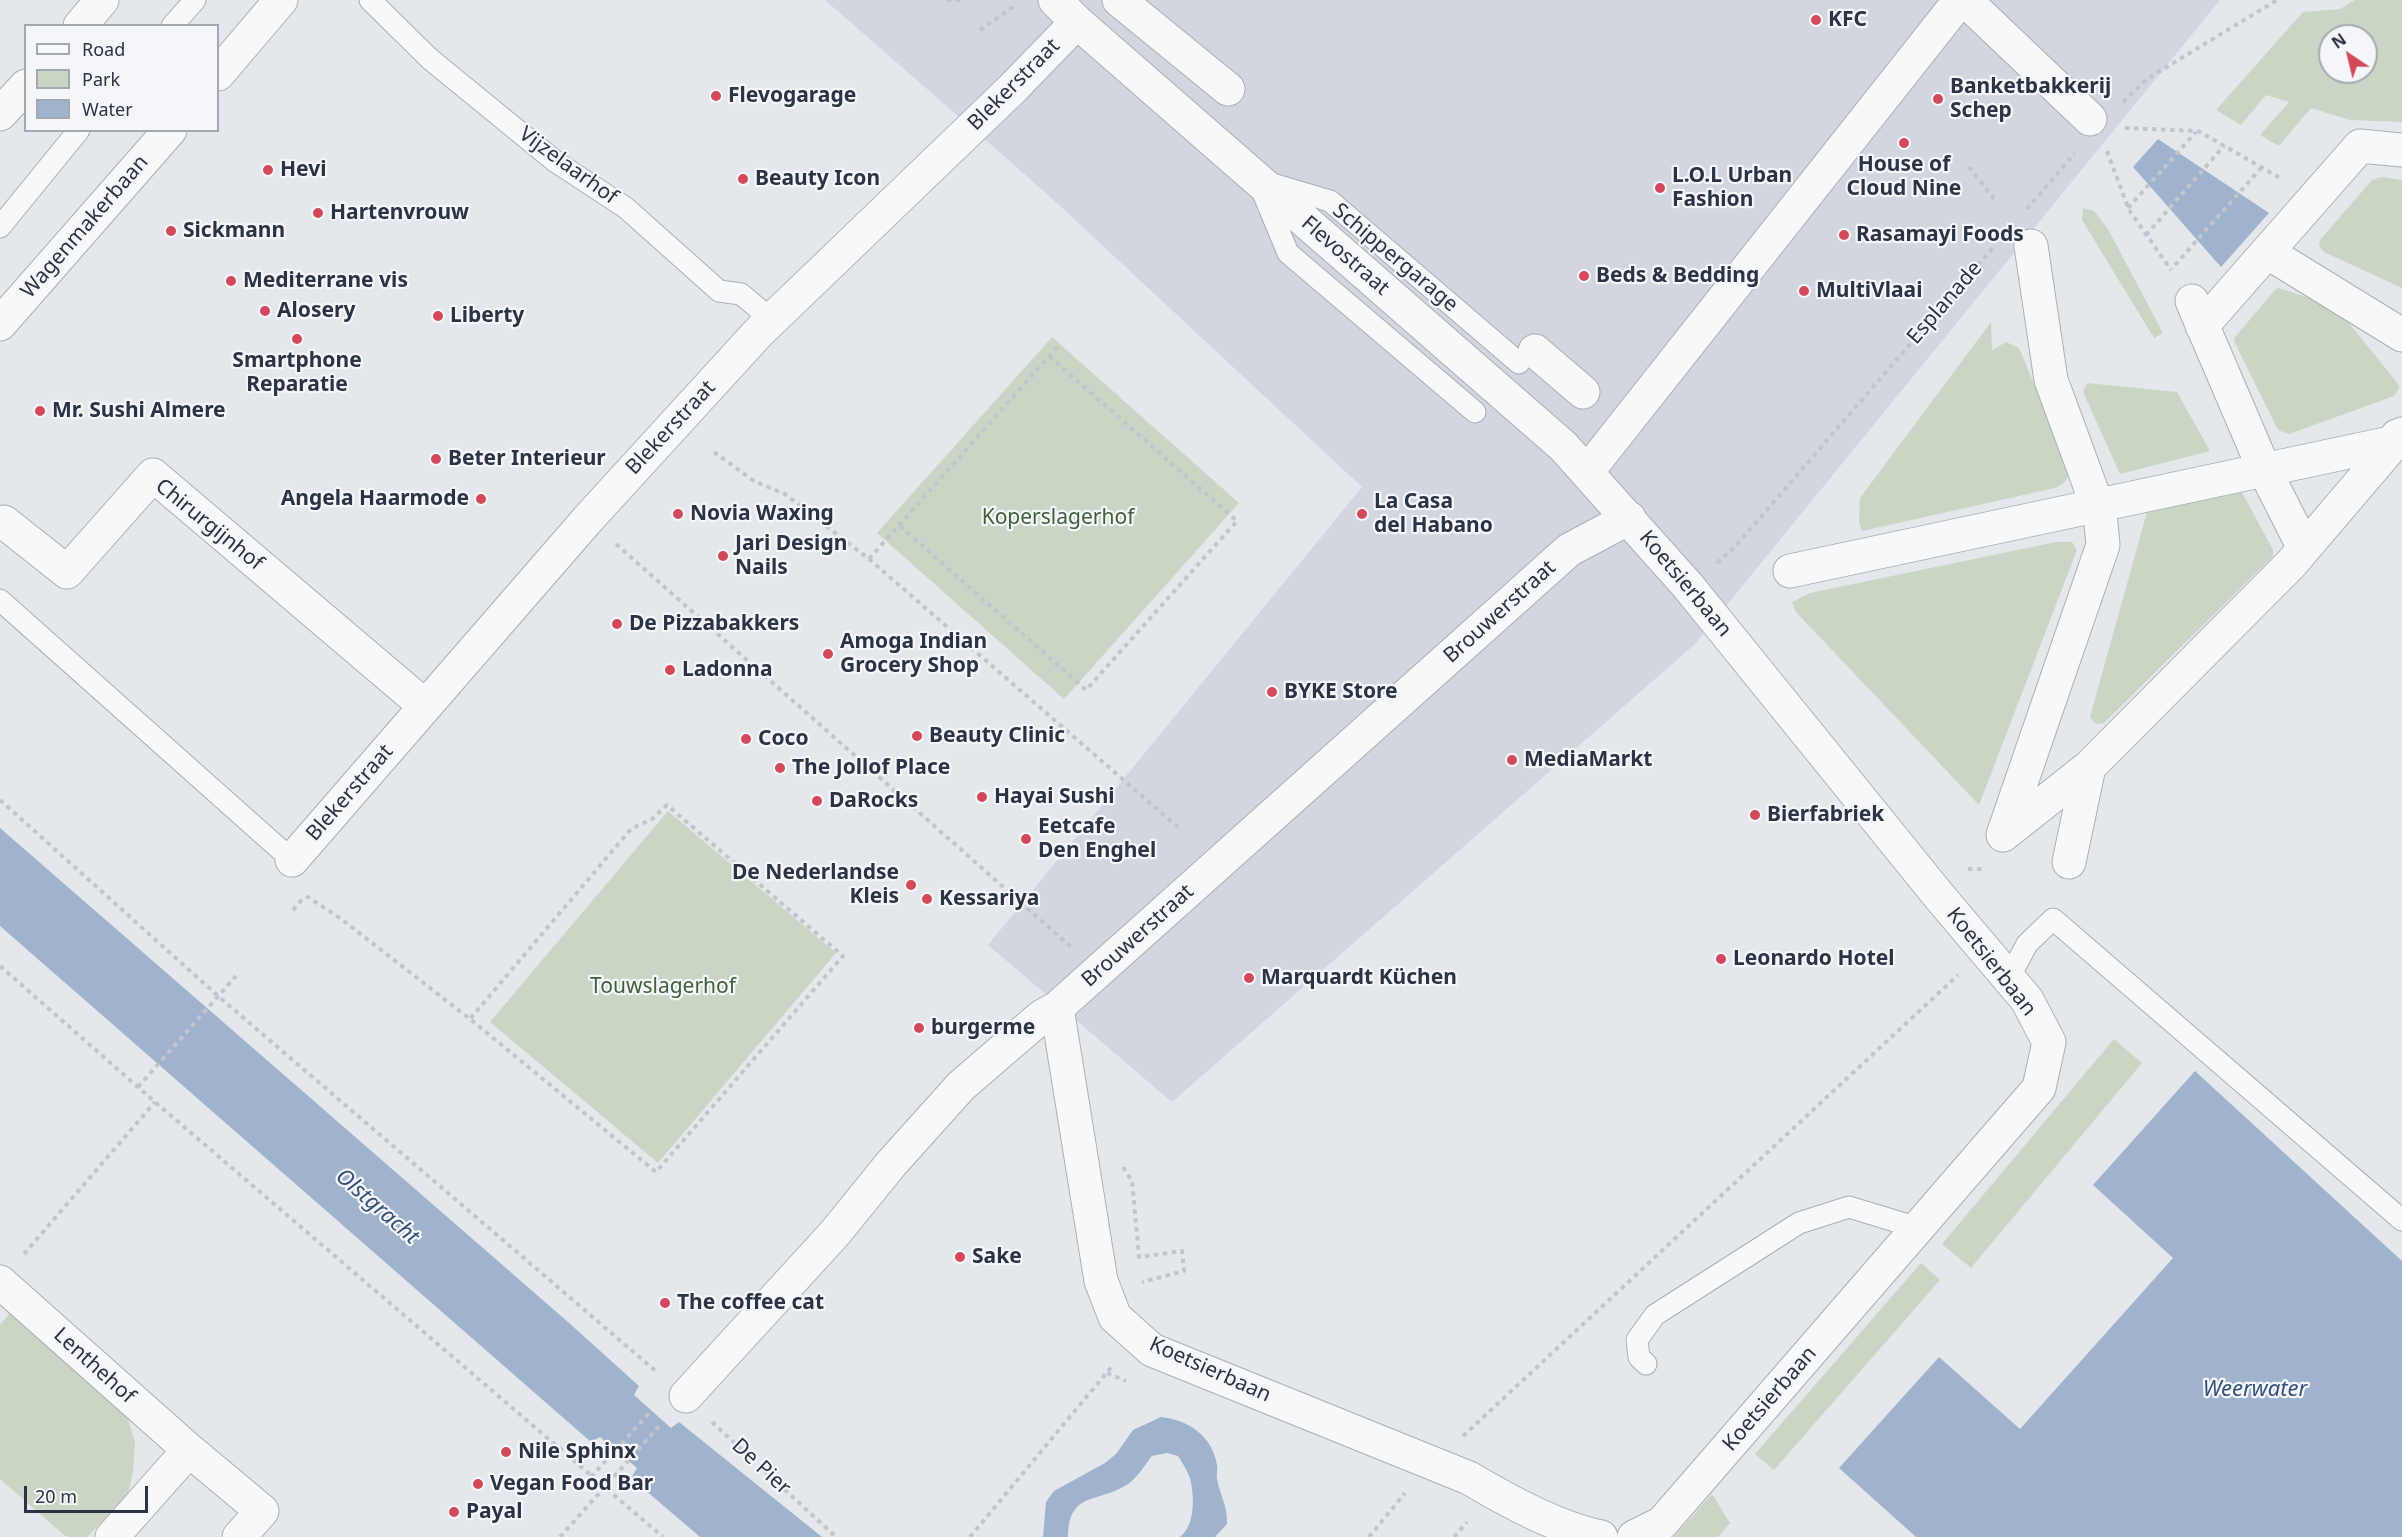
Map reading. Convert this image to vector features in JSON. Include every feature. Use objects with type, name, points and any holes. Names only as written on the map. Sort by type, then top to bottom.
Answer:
[{"type":"street","points":[[82,24],[102,0]]},
{"type":"street","points":[[219,73],[281,0]]},
{"type":"street","points":[[1119,0],[1228,89]]},
{"type":"street","points":[[1587,472],[1960,0]]},
{"type":"street","points":[[1965,0],[2092,137]]},
{"type":"street","name":"Blekerstraat","points":[[292,860],[588,519],[772,320],[1012,89],[1066,11]]},
{"type":"street","name":"Flevostraat","points":[[1066,11],[1563,446],[1629,518]]},
{"type":"street","points":[[0,114],[24,88]]},
{"type":"street","name":"Wagenmakerbaan","points":[[0,324],[168,132]]},
{"type":"street","points":[[2304,549],[2264,469],[2197,314],[2267,252],[2304,192],[2360,146],[2402,150]]},
{"type":"street","points":[[2031,246],[2050,380],[2097,504],[2103,545],[2003,835],[2089,767],[2304,549],[2400,432]]},
{"type":"street","points":[[2267,252],[2402,335]]},
{"type":"street","points":[[1527,357],[1583,392]]},
{"type":"street","points":[[1790,571],[2264,469],[2400,432]]},
{"type":"street","name":"Chirurgijnhof","points":[[4,522],[68,572],[153,475],[425,706]]},
{"type":"street","name":"Koetsierbaan","points":[[1629,518],[1688,586],[1932,887],[2027,1000],[2049,1042],[2039,1088],[1662,1523],[1634,1537]]},
{"type":"street","name":"Brouwerstraat","points":[[670,1406],[835,1233],[891,1164],[961,1086],[1099,971],[1569,550],[1629,518]]},
{"type":"street","points":[[2069,862],[2089,767]]},
{"type":"street","name":"Koetsierbaan","points":[[1057,1008],[1101,1281],[1115,1317],[1152,1350],[1469,1478],[1580,1533],[1601,1537]]},
{"type":"street","name":"Lenthehof","points":[[0,1282],[189,1450],[262,1511],[239,1537]]},
{"type":"street","points":[[112,1537],[189,1450]]},
{"type":"lane","points":[[174,24],[195,0]]},
{"type":"lane","name":"Vijzelaarhof","points":[[370,0],[430,59],[556,162],[626,208],[719,291],[741,294],[772,320]]},
{"type":"lane","points":[[0,227],[77,132]]},
{"type":"lane","points":[[1257,179],[1288,253],[1475,412]]},
{"type":"lane","name":"Schippergarage","points":[[1257,179],[1330,201],[1527,357]]},
{"type":"lane","points":[[0,600],[292,860]]},
{"type":"lane","points":[[2009,978],[2027,944],[2053,919],[2402,1220]]},
{"type":"lane","points":[[1646,1364],[1639,1357],[1637,1340],[1655,1315],[1799,1223],[1849,1207],[1918,1228]]},
{"type":"path","points":[[947,0],[960,0]]},
{"type":"path","points":[[980,30],[1022,0]]},
{"type":"path","points":[[2122,103],[2147,79],[2277,0]]},
{"type":"path","points":[[2020,216],[2092,137],[2128,208],[2170,269],[2263,169],[2196,132],[2121,128]]},
{"type":"path","points":[[2128,208],[2196,132]]},
{"type":"path","points":[[2146,235],[2224,146]]},
{"type":"path","points":[[1969,167],[1995,199]]},
{"type":"path","name":"Esplanade","points":[[1688,586],[1734,548],[1997,243]]},
{"type":"path","points":[[869,559],[1060,344]]},
{"type":"path","points":[[900,526],[1086,690],[1237,521],[1049,356]]},
{"type":"path","points":[[714,452],[754,481],[785,494],[869,559],[1180,829]]},
{"type":"path","points":[[588,519],[1099,971]]},
{"type":"path","points":[[0,800],[670,1406]]},
{"type":"path","points":[[306,896],[340,918],[470,1019],[656,1172],[843,956],[667,805],[652,819],[631,829],[470,1019]]},
{"type":"path","points":[[0,966],[591,1478],[663,1537]]},
{"type":"path","points":[[1461,1439],[1960,973]]},
{"type":"path","points":[[138,1087],[236,976]]},
{"type":"path","points":[[23,1256],[155,1102]]},
{"type":"path","points":[[1132,1181],[1139,1257],[1182,1251],[1184,1271],[1138,1283]]},
{"type":"path","points":[[970,1537],[1113,1367],[1114,1360]]},
{"type":"path","points":[[591,1478],[670,1406]]},
{"type":"path","points":[[560,1537],[618,1472],[670,1406]]},
{"type":"path","name":"De Pier","points":[[670,1406],[836,1537]]},
{"type":"path","points":[[1369,1537],[1408,1488]]},
{"type":"shaded area","points":[[825,0],[2220,0],[1695,644],[1172,1102],[988,945],[1362,487],[1046,193]]},
{"type":"green space","points":[[2355,0],[2402,0],[2402,122],[2350,120],[2311,108],[2279,146],[2260,135],[2289,102],[2266,95],[2241,125],[2216,110],[2303,12],[2340,9]]},
{"type":"green space","points":[[2381,177],[2402,180],[2402,288],[2324,252],[2319,246],[2320,240],[2372,180]]},
{"type":"green space","points":[[2083,208],[2094,211],[2108,229],[2163,333],[2154,338],[2082,220]]},
{"type":"green space","points":[[2279,288],[2336,307],[2399,385],[2394,396],[2289,434],[2278,430],[2234,341],[2235,337]]},
{"type":"green space","points":[[1991,322],[1992,350],[2006,342],[2019,348],[2069,467],[2066,480],[2055,488],[1862,531],[1859,522],[1860,498]]},
{"type":"green space","name":"Koperslagerhof","points":[[1052,337],[1239,503],[1064,699],[877,533]]},
{"type":"green space","points":[[2087,383],[2177,392],[2210,451],[2120,474],[2083,392]]},
{"type":"green space","points":[[2242,493],[2245,498],[2273,550],[2273,556],[2104,723],[2096,724],[2090,717],[2147,512]]},
{"type":"green space","points":[[2056,542],[2072,542],[2077,550],[1979,805],[1796,612],[1792,602],[1810,593]]},
{"type":"green space","name":"Touwslagerhof","points":[[668,811],[836,953],[658,1163],[490,1022]]},
{"type":"green space","points":[[2114,1039],[2142,1063],[1971,1268],[1942,1244]]},
{"type":"green space","points":[[1921,1263],[1940,1280],[1774,1470],[1755,1454]]},
{"type":"green space","points":[[11,1311],[113,1399],[128,1420],[135,1442],[133,1471],[128,1495],[87,1537],[64,1535],[0,1479],[0,1325]]},
{"type":"green space","points":[[1712,1494],[1730,1523],[1718,1537],[1674,1537]]},
{"type":"water","points":[[2158,139],[2269,213],[2221,267],[2133,167]]},
{"type":"water","name":"Olstgracht","points":[[0,828],[568,1322],[639,1386],[634,1395],[671,1428],[679,1422],[822,1537],[700,1537],[631,1478],[637,1468],[600,1437],[591,1442],[0,926]]},
{"type":"water","name":"Weerwater","points":[[2195,1071],[2402,1261],[2402,1537],[1916,1537],[1839,1468],[1939,1357],[2020,1429],[2173,1258],[2093,1185]]},
{"type":"water","points":[[1161,1417],[1189,1426],[1204,1437],[1210,1445],[1214,1454],[1217,1479],[1227,1518],[1227,1524],[1215,1537],[1180,1537],[1191,1519],[1193,1496],[1191,1482],[1178,1456],[1167,1453],[1152,1456],[1128,1484],[1080,1505],[1070,1522],[1068,1537],[1043,1537],[1046,1502],[1054,1491],[1105,1463],[1116,1454],[1133,1430]]},
{"type":"place","name":"KFC","points":[[1816,20]]},
{"type":"place","name":"Flevogarage","points":[[716,96]]},
{"type":"place","name":"Banketbakkerij Schep","points":[[1938,99]]},
{"type":"place","name":"House of Cloud Nine","points":[[1904,143]]},
{"type":"place","name":"Hevi","points":[[268,170]]},
{"type":"place","name":"Beauty Icon","points":[[743,179]]},
{"type":"place","name":"L.O.L Urban Fashion","points":[[1660,188]]},
{"type":"place","name":"Hartenvrouw","points":[[318,213]]},
{"type":"place","name":"Sickmann","points":[[171,231]]},
{"type":"place","name":"Rasamayi Foods","points":[[1844,235]]},
{"type":"place","name":"Beds & Bedding","points":[[1584,276]]},
{"type":"place","name":"Mediterrane vis","points":[[231,281]]},
{"type":"place","name":"MultiVlaai","points":[[1804,291]]},
{"type":"place","name":"Alosery","points":[[265,311]]},
{"type":"place","name":"Liberty","points":[[438,316]]},
{"type":"place","name":"Smartphone Reparatie","points":[[297,339]]},
{"type":"place","name":"Mr. Sushi Almere","points":[[40,411]]},
{"type":"place","name":"Beter Interieur","points":[[436,459]]},
{"type":"place","name":"Angela Haarmode","points":[[481,499]]},
{"type":"place","name":"Novia Waxing","points":[[678,514]]},
{"type":"place","name":"La Casa del Habano","points":[[1362,514]]},
{"type":"place","name":"Jari Design Nails","points":[[723,556]]},
{"type":"place","name":"De Pizzabakkers","points":[[617,624]]},
{"type":"place","name":"Amoga Indian Grocery Shop","points":[[828,654]]},
{"type":"place","name":"Ladonna","points":[[670,670]]},
{"type":"place","name":"BYKE Store","points":[[1272,692]]},
{"type":"place","name":"Beauty Clinic","points":[[917,736]]},
{"type":"place","name":"Coco","points":[[746,739]]},
{"type":"place","name":"MediaMarkt","points":[[1512,760]]},
{"type":"place","name":"The Jollof Place","points":[[780,768]]},
{"type":"place","name":"Hayai Sushi","points":[[982,797]]},
{"type":"place","name":"DaRocks","points":[[817,801]]},
{"type":"place","name":"Bierfabriek","points":[[1755,815]]},
{"type":"place","name":"Eetcafe Den Enghel","points":[[1026,839]]},
{"type":"place","name":"De Nederlandse Kleis","points":[[911,885]]},
{"type":"place","name":"Kessariya","points":[[927,899]]},
{"type":"place","name":"Leonardo Hotel","points":[[1721,959]]},
{"type":"place","name":"Marquardt Küchen","points":[[1249,978]]},
{"type":"place","name":"burgerme","points":[[919,1028]]},
{"type":"place","name":"Sake","points":[[960,1257]]},
{"type":"place","name":"The coffee cat","points":[[665,1303]]},
{"type":"place","name":"Nile Sphinx","points":[[506,1452]]},
{"type":"place","name":"Vegan Food Bar","points":[[478,1484]]},
{"type":"place","name":"Payal","points":[[454,1512]]}]
